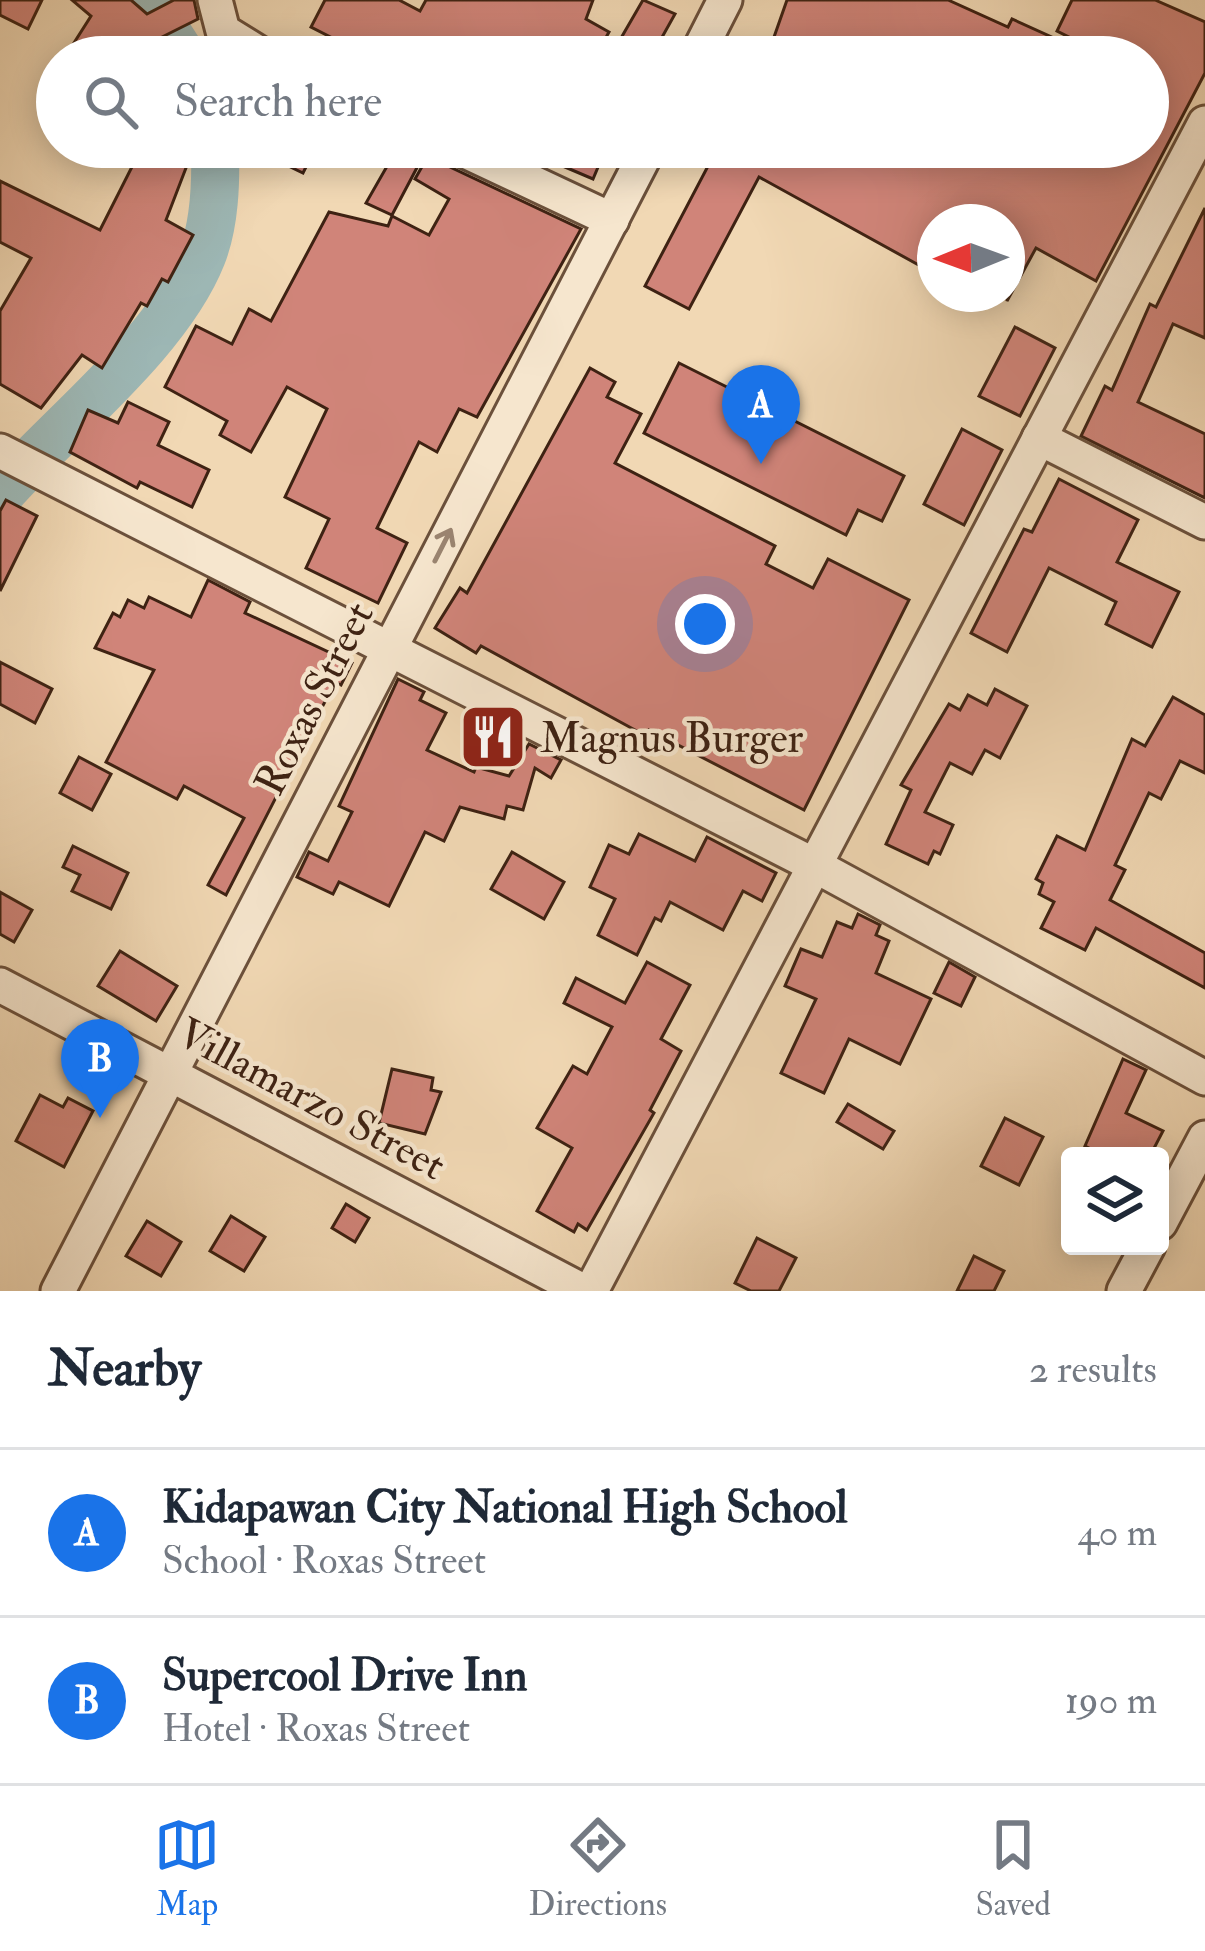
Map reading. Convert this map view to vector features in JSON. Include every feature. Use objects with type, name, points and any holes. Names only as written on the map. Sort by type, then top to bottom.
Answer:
[{"type":"street","points":[[214,0],[223,31],[231,36]]},
{"type":"street","points":[[707,36],[725,0]]},
{"type":"street","points":[[587,1291],[1205,123]]},
{"type":"street","points":[[502,168],[612,220]]},
{"type":"street","name":"Roxas Street","points":[[58,1291],[639,168]]},
{"type":"street","points":[[1039,438],[1205,522]]},
{"type":"street","points":[[0,451],[814,865],[1205,1078]]},
{"type":"street","name":"Villamarzo Street","points":[[0,985],[587,1291]]},
{"type":"street","points":[[1169,1206],[1205,1138]]},
{"type":"street","points":[[1124,1291],[1143,1255]]},
{"type":"building","points":[[0,0],[42,0],[28,29],[0,15]]},
{"type":"building","points":[[72,0],[131,0],[147,14],[174,0],[194,0],[198,19],[164,36],[78,36],[91,16]]},
{"type":"building","points":[[325,0],[399,0],[420,11],[426,0],[593,0],[586,19],[609,32],[607,36],[329,36],[311,27]]},
{"type":"building","points":[[643,0],[675,14],[663,36],[622,36]]},
{"type":"building","points":[[787,0],[948,0],[1008,27],[1012,19],[1050,36],[774,36]]},
{"type":"building","points":[[1072,0],[1155,0],[1205,22],[1205,73],[1169,142],[1169,36],[1067,36],[1057,31]]},
{"type":"building","points":[[131,168],[186,168],[166,220],[193,235],[168,282],[162,279],[147,306],[141,303],[102,368],[82,355],[41,408],[0,384],[0,311],[31,258],[0,242],[0,181],[100,230]]},
{"type":"building","points":[[386,168],[417,168],[392,215],[366,203]]},
{"type":"building","points":[[421,168],[452,168],[581,229],[477,417],[459,409],[437,452],[419,442],[377,528],[407,543],[378,603],[306,568],[329,519],[285,497],[327,409],[287,387],[251,452],[220,435],[227,421],[165,387],[196,326],[232,344],[249,309],[271,321],[329,212],[388,226],[392,216],[429,235],[449,199],[415,179]]},
{"type":"building","points":[[567,168],[598,168],[593,179]]},
{"type":"building","points":[[707,168],[1155,168],[1096,281],[1036,248],[1025,268],[1025,204],[917,204],[917,264],[759,177],[689,309],[645,286]]},
{"type":"building","points":[[1205,208],[1205,338],[1173,324],[1138,402],[1205,434],[1205,498],[1081,436],[1105,386],[1112,390],[1150,304],[1156,307]]},
{"type":"building","points":[[1015,327],[1055,348],[1020,416],[979,396]]},
{"type":"building","points":[[679,363],[904,476],[882,521],[858,510],[846,535],[644,433]]},
{"type":"building","points":[[590,368],[615,382],[607,397],[641,414],[615,463],[775,546],[766,564],[813,588],[828,559],[909,600],[804,810],[649,730],[646,736],[481,646],[476,653],[435,628],[460,588],[467,593]]},
{"type":"building","points":[[128,402],[169,422],[158,445],[209,470],[192,507],[140,482],[137,488],[70,452],[88,410],[118,423]]},
{"type":"building","points":[[962,429],[1002,450],[964,525],[924,504]]},
{"type":"building","points":[[1059,479],[1138,520],[1117,562],[1179,592],[1152,647],[1106,624],[1116,602],[1049,568],[1007,652],[971,633],[1024,529],[1032,532]]},
{"type":"building","points":[[6,500],[37,516],[0,591],[0,511]]},
{"type":"building","points":[[208,580],[250,602],[245,613],[352,663],[341,685],[335,682],[226,895],[208,885],[244,818],[184,786],[177,799],[106,762],[154,670],[95,648],[113,613],[120,617],[128,600],[144,608],[149,597],[191,617]]},
{"type":"building","points":[[0,662],[52,689],[35,723],[0,704]]},
{"type":"building","points":[[398,679],[424,692],[420,700],[446,713],[427,750],[474,772],[476,767],[509,776],[529,744],[561,760],[551,778],[535,768],[523,810],[507,806],[504,819],[460,807],[444,841],[425,832],[389,906],[339,882],[333,894],[297,877],[309,852],[328,861],[352,812],[339,806]]},
{"type":"building","points":[[995,689],[1027,706],[1000,758],[985,750],[972,774],[950,763],[925,812],[953,825],[940,854],[934,851],[928,864],[886,844],[911,790],[901,785],[949,704],[960,710],[968,695],[987,705]]},
{"type":"building","points":[[1173,697],[1205,715],[1205,773],[1180,761],[1161,799],[1149,793],[1115,865],[1125,870],[1110,900],[1205,953],[1205,988],[1096,928],[1085,950],[1041,928],[1054,902],[1039,894],[1043,883],[1036,879],[1057,836],[1085,850],[1132,739],[1145,746]]},
{"type":"building","points":[[79,757],[111,774],[92,810],[60,793]]},
{"type":"building","points":[[639,834],[695,861],[707,837],[776,873],[762,901],[743,891],[723,930],[670,902],[661,921],[655,918],[637,955],[598,935],[615,899],[590,887],[609,845],[629,854]]},
{"type":"building","points":[[73,846],[128,873],[111,909],[72,891],[80,875],[63,867]]},
{"type":"building","points":[[512,852],[564,882],[544,919],[491,889]]},
{"type":"building","points":[[0,892],[32,910],[14,942],[0,934]]},
{"type":"building","points":[[858,914],[880,925],[876,935],[889,941],[876,973],[931,999],[900,1064],[849,1039],[824,1093],[781,1073],[816,999],[785,986],[801,949],[822,957],[837,922],[852,928]]},
{"type":"building","points":[[120,951],[177,986],[156,1021],[98,986]]},
{"type":"building","points":[[647,962],[690,985],[661,1039],[681,1051],[650,1110],[654,1113],[587,1230],[578,1224],[574,1232],[537,1211],[572,1148],[537,1128],[573,1066],[587,1074],[612,1027],[564,1003],[576,978],[625,1003]]},
{"type":"building","points":[[949,962],[975,977],[961,1006],[934,993]]},
{"type":"building","points":[[1123,1059],[1146,1070],[1126,1113],[1163,1131],[1155,1147],[1085,1146]]},
{"type":"building","points":[[392,1069],[433,1078],[431,1090],[441,1092],[425,1134],[379,1123]]},
{"type":"building","points":[[40,1095],[63,1107],[68,1098],[93,1111],[64,1167],[16,1141]]},
{"type":"building","points":[[848,1104],[894,1131],[883,1149],[837,1122]]},
{"type":"building","points":[[1005,1118],[1043,1137],[1019,1185],[981,1166]]},
{"type":"building","points":[[346,1204],[369,1218],[355,1242],[332,1228]]},
{"type":"building","points":[[231,1216],[265,1237],[244,1271],[210,1251]]},
{"type":"building","points":[[147,1221],[181,1242],[161,1276],[126,1256]]},
{"type":"building","points":[[757,1238],[796,1258],[779,1291],[751,1291],[735,1283]]},
{"type":"building","points":[[974,1256],[1004,1271],[994,1291],[957,1291]]},
{"type":"waterway","points":[[146,0],[169,36]]},
{"type":"waterway","points":[[0,494],[165,320],[202,256],[210,230],[215,168]]},
{"type":"place","name":"Kidapawan City National High School","points":[[761,464]]},
{"type":"place","name":"Magnus Burger","points":[[493,737]]},
{"type":"place","name":"Supercool Drive Inn","points":[[100,1118]]}]
